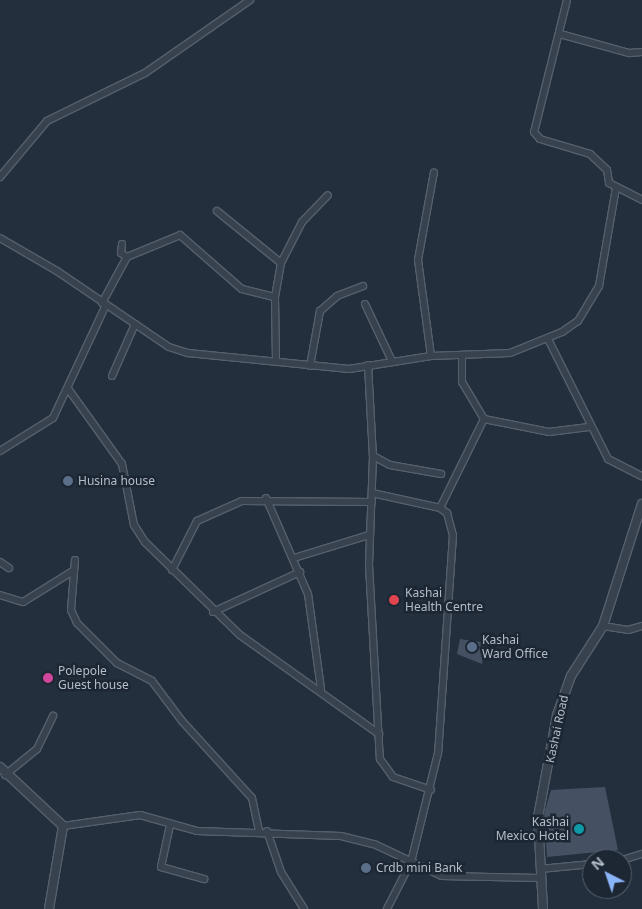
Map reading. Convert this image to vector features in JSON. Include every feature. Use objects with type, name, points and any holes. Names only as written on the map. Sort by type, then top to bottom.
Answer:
[{"type":"street","points":[[0,177],[47,121],[145,73],[250,0]]},
{"type":"street","points":[[567,0],[534,132],[540,139],[590,154],[616,188],[642,200]]},
{"type":"street","points":[[560,34],[629,53],[642,52]]},
{"type":"street","points":[[431,356],[418,260],[434,172]]},
{"type":"street","points":[[0,238],[169,347],[188,353],[349,369],[431,356],[510,353],[549,340],[578,321],[591,304],[599,286],[616,188]]},
{"type":"street","points":[[276,361],[275,297],[281,263],[302,222],[328,195]]},
{"type":"street","points":[[217,211],[281,263]]},
{"type":"street","points":[[0,451],[42,429],[69,390],[104,304],[127,257],[180,235],[242,289],[275,297]]},
{"type":"street","points":[[122,244],[121,253],[127,257]]},
{"type":"street","points":[[310,366],[320,311],[337,296],[363,286]]},
{"type":"street","points":[[364,304],[392,361]]},
{"type":"street","points":[[112,376],[134,324]]},
{"type":"street","points":[[549,340],[589,428],[608,459],[642,476]]},
{"type":"street","points":[[462,356],[460,376],[484,419],[542,431],[589,428]]},
{"type":"street","points":[[368,365],[373,456],[369,536],[380,758],[389,774],[431,790]]},
{"type":"street","points":[[69,390],[122,464],[139,536],[213,612],[321,689],[379,734]]},
{"type":"street","points":[[440,508],[484,419]]},
{"type":"street","points":[[373,456],[390,465],[441,474]]},
{"type":"street","points":[[372,493],[440,508],[451,522],[452,568],[443,708],[431,790],[411,862],[387,909]]},
{"type":"street","points":[[172,570],[197,521],[242,501],[266,498],[372,502]]},
{"type":"street","points":[[266,498],[300,572],[316,634],[321,689]]},
{"type":"street","name":"Kashai Road","points":[[543,909],[538,817],[557,715],[571,676],[603,626],[642,504]]},
{"type":"street","points":[[294,558],[369,536]]},
{"type":"street","points":[[75,560],[71,610],[77,623],[117,663],[152,681],[182,721],[252,798],[259,831]]},
{"type":"street","points":[[0,562],[9,568]]},
{"type":"street","points":[[0,596],[23,602],[73,571]]},
{"type":"street","points":[[213,612],[300,572]]},
{"type":"street","points":[[603,626],[628,630],[642,626]]},
{"type":"street","points":[[5,775],[37,749],[53,716]]},
{"type":"street","points":[[0,767],[5,775],[63,826]]},
{"type":"street","points":[[63,826],[126,815],[197,831],[267,831],[341,836],[374,844],[411,862],[454,879],[540,878]]},
{"type":"street","points":[[170,825],[161,867],[204,879]]},
{"type":"street","points":[[49,909],[63,826]]},
{"type":"street","points":[[267,831],[281,872],[304,909]]},
{"type":"street","points":[[540,869],[582,865]]},
{"type":"building","name":"Kashai Ward Office","points":[[460,639],[486,643],[482,664],[457,654]]},
{"type":"building","name":"Kashai Mexico Hotel","points":[[605,787],[618,849],[582,849],[582,854],[547,857],[544,814],[551,790]]},
{"type":"place","name":"Husina house","points":[[68,481]]},
{"type":"place","name":"Kashai Health Centre","points":[[394,600]]},
{"type":"place","name":"Kashai Ward Office","points":[[472,647]]},
{"type":"place","name":"Polepole Guest house","points":[[48,678]]},
{"type":"place","name":"Kashai Mexico Hotel","points":[[579,829]]},
{"type":"place","name":"Crdb mini Bank","points":[[366,868]]}]
